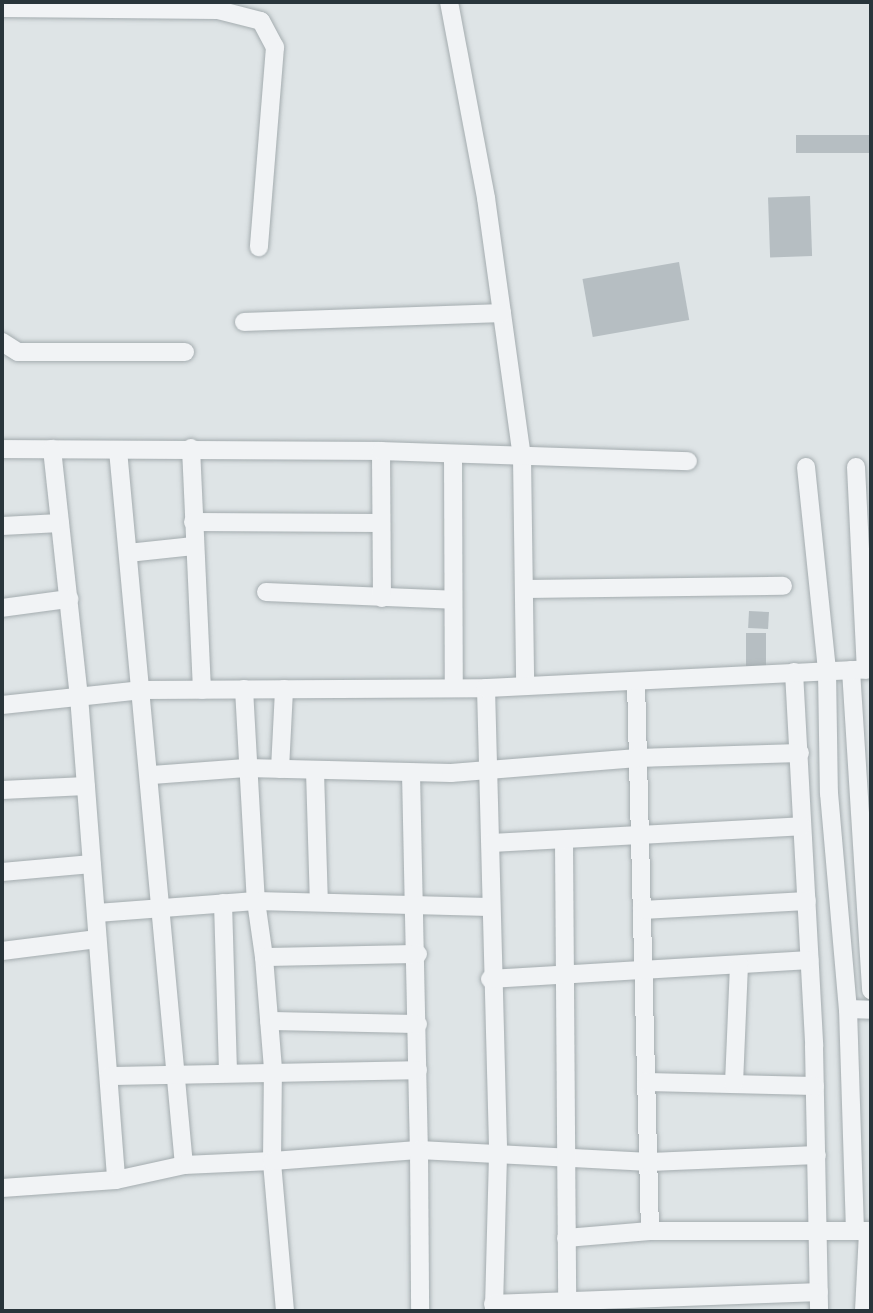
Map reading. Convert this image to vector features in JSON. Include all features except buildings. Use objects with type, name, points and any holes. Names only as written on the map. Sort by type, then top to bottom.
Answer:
[{"type":"street","points":[[449,2],[502,313],[522,457],[525,686]]},
{"type":"street","points":[[2,8],[218,10],[261,21],[275,47],[259,247]]},
{"type":"street","points":[[244,322],[502,313]]},
{"type":"street","points":[[2,342],[18,352],[185,352]]},
{"type":"street","points":[[191,448],[202,690]]},
{"type":"street","points":[[2,449],[381,451],[688,461]]},
{"type":"street","points":[[52,449],[79,696],[116,1180]]},
{"type":"street","points":[[118,450],[152,775],[184,1165]]},
{"type":"street","points":[[381,451],[382,598]]},
{"type":"street","points":[[453,454],[454,688]]},
{"type":"street","points":[[806,467],[827,671],[829,793],[865,1231],[864,1311]]},
{"type":"street","points":[[856,467],[871,990]]},
{"type":"street","points":[[193,522],[381,523]]},
{"type":"street","points":[[2,526],[60,523]]},
{"type":"street","points":[[128,553],[194,546]]},
{"type":"street","points":[[525,589],[783,586]]},
{"type":"street","points":[[266,592],[453,600]]},
{"type":"street","points":[[2,608],[69,599]]},
{"type":"street","points":[[2,705],[142,690],[486,688],[862,670]]},
{"type":"street","points":[[794,672],[815,1086],[819,1311]]},
{"type":"street","points":[[636,682],[642,910],[640,971],[650,1162],[650,1231]]},
{"type":"street","points":[[486,688],[491,770],[490,979],[498,1155],[494,1308],[626,1305],[819,1292]]},
{"type":"street","points":[[244,689],[246,768],[256,901],[273,1069],[272,1161],[285,1311]]},
{"type":"street","points":[[280,769],[284,689]]},
{"type":"street","points":[[152,775],[246,768],[411,773],[637,758],[800,753]]},
{"type":"street","points":[[315,771],[319,902]]},
{"type":"street","points":[[411,773],[418,954],[420,1311]]},
{"type":"street","points":[[2,790],[86,786]]},
{"type":"street","points":[[491,843],[564,842],[638,833],[802,826]]},
{"type":"street","points":[[564,842],[567,1306]]},
{"type":"street","points":[[2,872],[92,864]]},
{"type":"street","points":[[97,913],[256,901],[415,902],[489,907]]},
{"type":"street","points":[[642,910],[807,901]]},
{"type":"street","points":[[223,903],[228,1072]]},
{"type":"street","points":[[2,951],[97,939]]},
{"type":"street","points":[[264,957],[418,954]]},
{"type":"street","points":[[490,979],[567,977],[809,960]]},
{"type":"street","points":[[734,1084],[739,965]]},
{"type":"street","points":[[848,1009],[871,1010]]},
{"type":"street","points":[[269,1021],[418,1024]]},
{"type":"street","points":[[109,1076],[273,1069],[418,1070]]},
{"type":"street","points":[[646,1082],[815,1086]]},
{"type":"street","points":[[2,1188],[116,1180],[184,1165],[419,1150],[650,1162],[817,1155]]},
{"type":"street","points":[[566,1238],[650,1231],[865,1231]]}]
